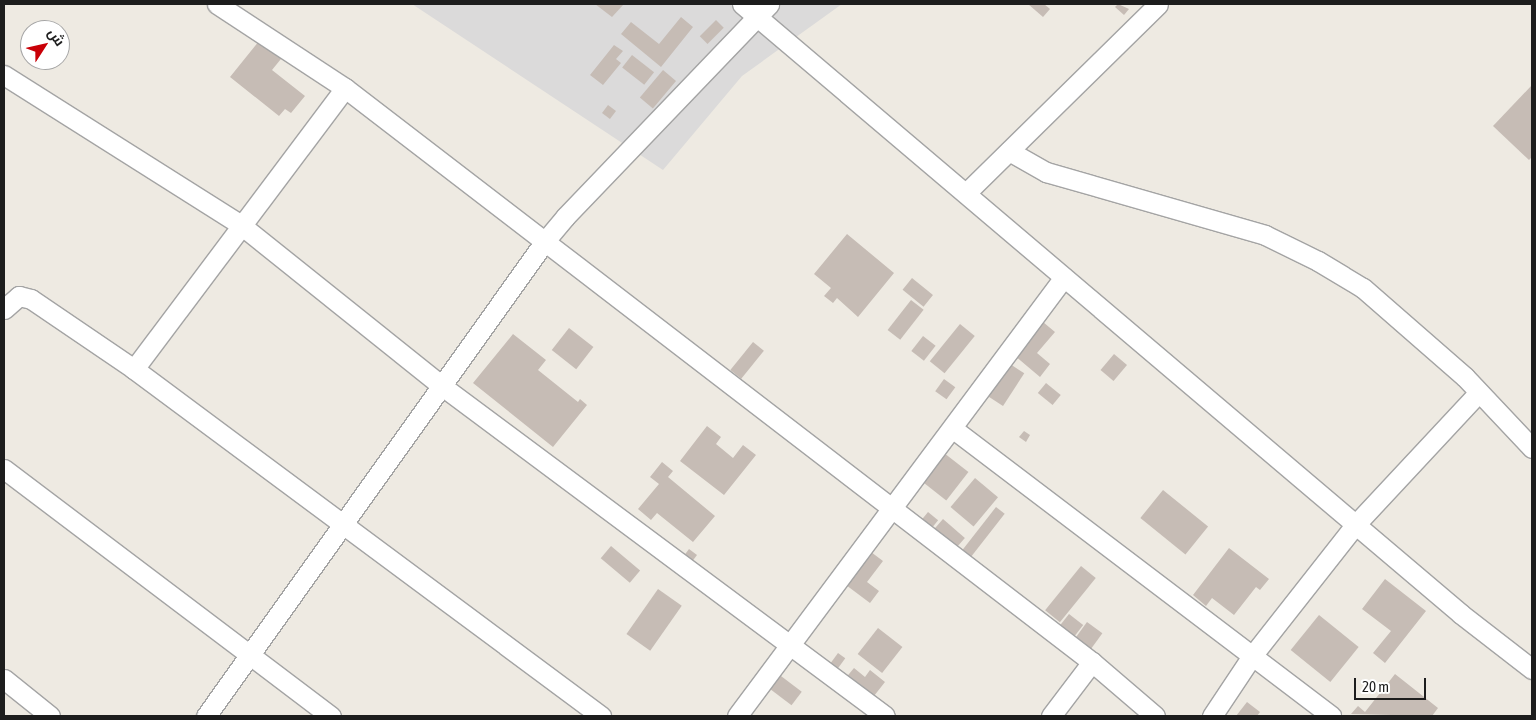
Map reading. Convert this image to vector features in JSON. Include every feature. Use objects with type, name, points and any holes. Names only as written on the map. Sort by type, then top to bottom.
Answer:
[{"type":"street","points":[[217,4],[345,88],[1092,662],[1155,716]]},
{"type":"street","points":[[742,4],[763,10],[966,193],[1064,277],[1461,614],[1532,669]]},
{"type":"street","points":[[966,193],[1158,4]]},
{"type":"street","points":[[206,716],[252,655],[442,386],[565,217],[763,10]]},
{"type":"street","points":[[4,74],[241,225],[442,386],[790,643],[885,716]]},
{"type":"street","points":[[134,369],[345,88]]},
{"type":"street","points":[[1009,151],[1046,172],[1265,235],[1318,261],[1363,288],[1479,392],[1532,448]]},
{"type":"street","points":[[737,716],[1064,277]]},
{"type":"street","points":[[4,309],[19,296],[31,299],[134,369],[343,527],[601,716]]},
{"type":"street","points":[[1212,716],[1252,656],[1356,524],[1479,392]]},
{"type":"street","points":[[952,428],[1331,716]]},
{"type":"street","points":[[4,468],[331,716]]},
{"type":"street","points":[[1052,716],[1092,662]]},
{"type":"street","points":[[4,679],[50,716]]},
{"type":"shaded area","points":[[412,4],[842,4],[742,76],[663,170]]},
{"type":"building","points":[[595,4],[624,4],[612,17]]},
{"type":"building","points":[[1028,4],[1044,4],[1050,9],[1043,17]]},
{"type":"building","points":[[1118,4],[1129,9],[1124,15],[1115,7]]},
{"type":"building","points":[[681,17],[693,27],[661,67],[621,34],[631,22],[659,44]]},
{"type":"building","points":[[716,20],[724,28],[708,44],[700,36]]},
{"type":"building","points":[[263,36],[285,54],[272,70],[305,96],[291,113],[285,109],[279,116],[230,77]]},
{"type":"building","points":[[614,45],[623,51],[616,59],[621,63],[603,85],[590,75]]},
{"type":"building","points":[[632,55],[654,72],[644,85],[622,68]]},
{"type":"building","points":[[663,70],[676,81],[653,109],[640,98]]},
{"type":"building","points":[[1532,85],[1532,157],[1529,160],[1493,126]]},
{"type":"building","points":[[608,105],[616,111],[610,119],[602,113]]},
{"type":"building","points":[[847,234],[894,273],[858,317],[837,298],[833,303],[824,296],[831,288],[814,274]]},
{"type":"building","points":[[912,278],[933,295],[924,307],[903,290]]},
{"type":"building","points":[[911,300],[924,310],[900,340],[888,330]]},
{"type":"building","points":[[1043,322],[1055,332],[1037,353],[1050,364],[1040,377],[1015,356]]},
{"type":"building","points":[[960,324],[975,336],[945,373],[930,361]]},
{"type":"building","points":[[569,328],[593,347],[576,369],[552,350]]},
{"type":"building","points":[[513,334],[546,360],[538,370],[578,402],[580,399],[587,405],[553,447],[473,383]]},
{"type":"building","points":[[923,336],[936,346],[924,361],[911,351]]},
{"type":"building","points":[[753,342],[764,351],[741,379],[730,370]]},
{"type":"building","points":[[1114,354],[1127,365],[1114,381],[1101,370]]},
{"type":"building","points":[[1010,364],[1024,373],[1003,406],[989,397]]},
{"type":"building","points":[[944,379],[955,387],[947,399],[935,391]]},
{"type":"building","points":[[1046,383],[1061,395],[1053,405],[1038,393]]},
{"type":"building","points":[[707,426],[721,437],[716,444],[733,458],[743,445],[756,455],[724,495],[680,461]]},
{"type":"building","points":[[1024,431],[1030,435],[1026,442],[1019,437]]},
{"type":"building","points":[[944,453],[968,472],[946,500],[922,481]]},
{"type":"building","points":[[662,462],[673,471],[668,477],[715,516],[693,542],[657,513],[651,520],[638,509],[659,484],[650,477]]},
{"type":"building","points":[[975,478],[998,497],[974,526],[951,507]]},
{"type":"building","points":[[1163,490],[1208,527],[1185,554],[1140,518]]},
{"type":"building","points":[[996,507],[1005,514],[969,559],[960,553]]},
{"type":"building","points":[[928,512],[938,520],[931,529],[921,521]]},
{"type":"building","points":[[943,519],[965,538],[956,549],[934,530]]},
{"type":"building","points":[[611,546],[640,570],[630,583],[601,558]]},
{"type":"building","points":[[1229,548],[1269,579],[1260,590],[1256,587],[1234,615],[1212,598],[1206,606],[1193,595]]},
{"type":"building","points":[[689,549],[697,555],[691,563],[683,557]]},
{"type":"building","points":[[871,552],[883,561],[867,582],[879,591],[870,603],[846,585]]},
{"type":"building","points":[[1081,566],[1096,578],[1060,622],[1045,610]]},
{"type":"building","points":[[1385,579],[1426,611],[1385,663],[1373,653],[1391,631],[1362,609]]},
{"type":"building","points":[[658,589],[682,606],[650,651],[626,634]]},
{"type":"building","points":[[1069,614],[1083,625],[1073,638],[1059,627]]},
{"type":"building","points":[[1319,615],[1359,647],[1330,682],[1291,650]]},
{"type":"building","points":[[1087,622],[1102,633],[1090,650],[1075,639]]},
{"type":"building","points":[[878,628],[902,647],[882,673],[858,654]]},
{"type":"building","points":[[838,653],[845,658],[835,673],[827,668]]},
{"type":"building","points":[[854,668],[865,677],[870,670],[885,682],[870,701],[844,680]]},
{"type":"building","points":[[777,673],[802,692],[792,705],[767,687]]},
{"type":"building","points":[[1395,674],[1438,708],[1432,716],[1351,714],[1358,706],[1365,712]]},
{"type":"building","points":[[1247,702],[1260,712],[1257,716],[1236,716]]}]
